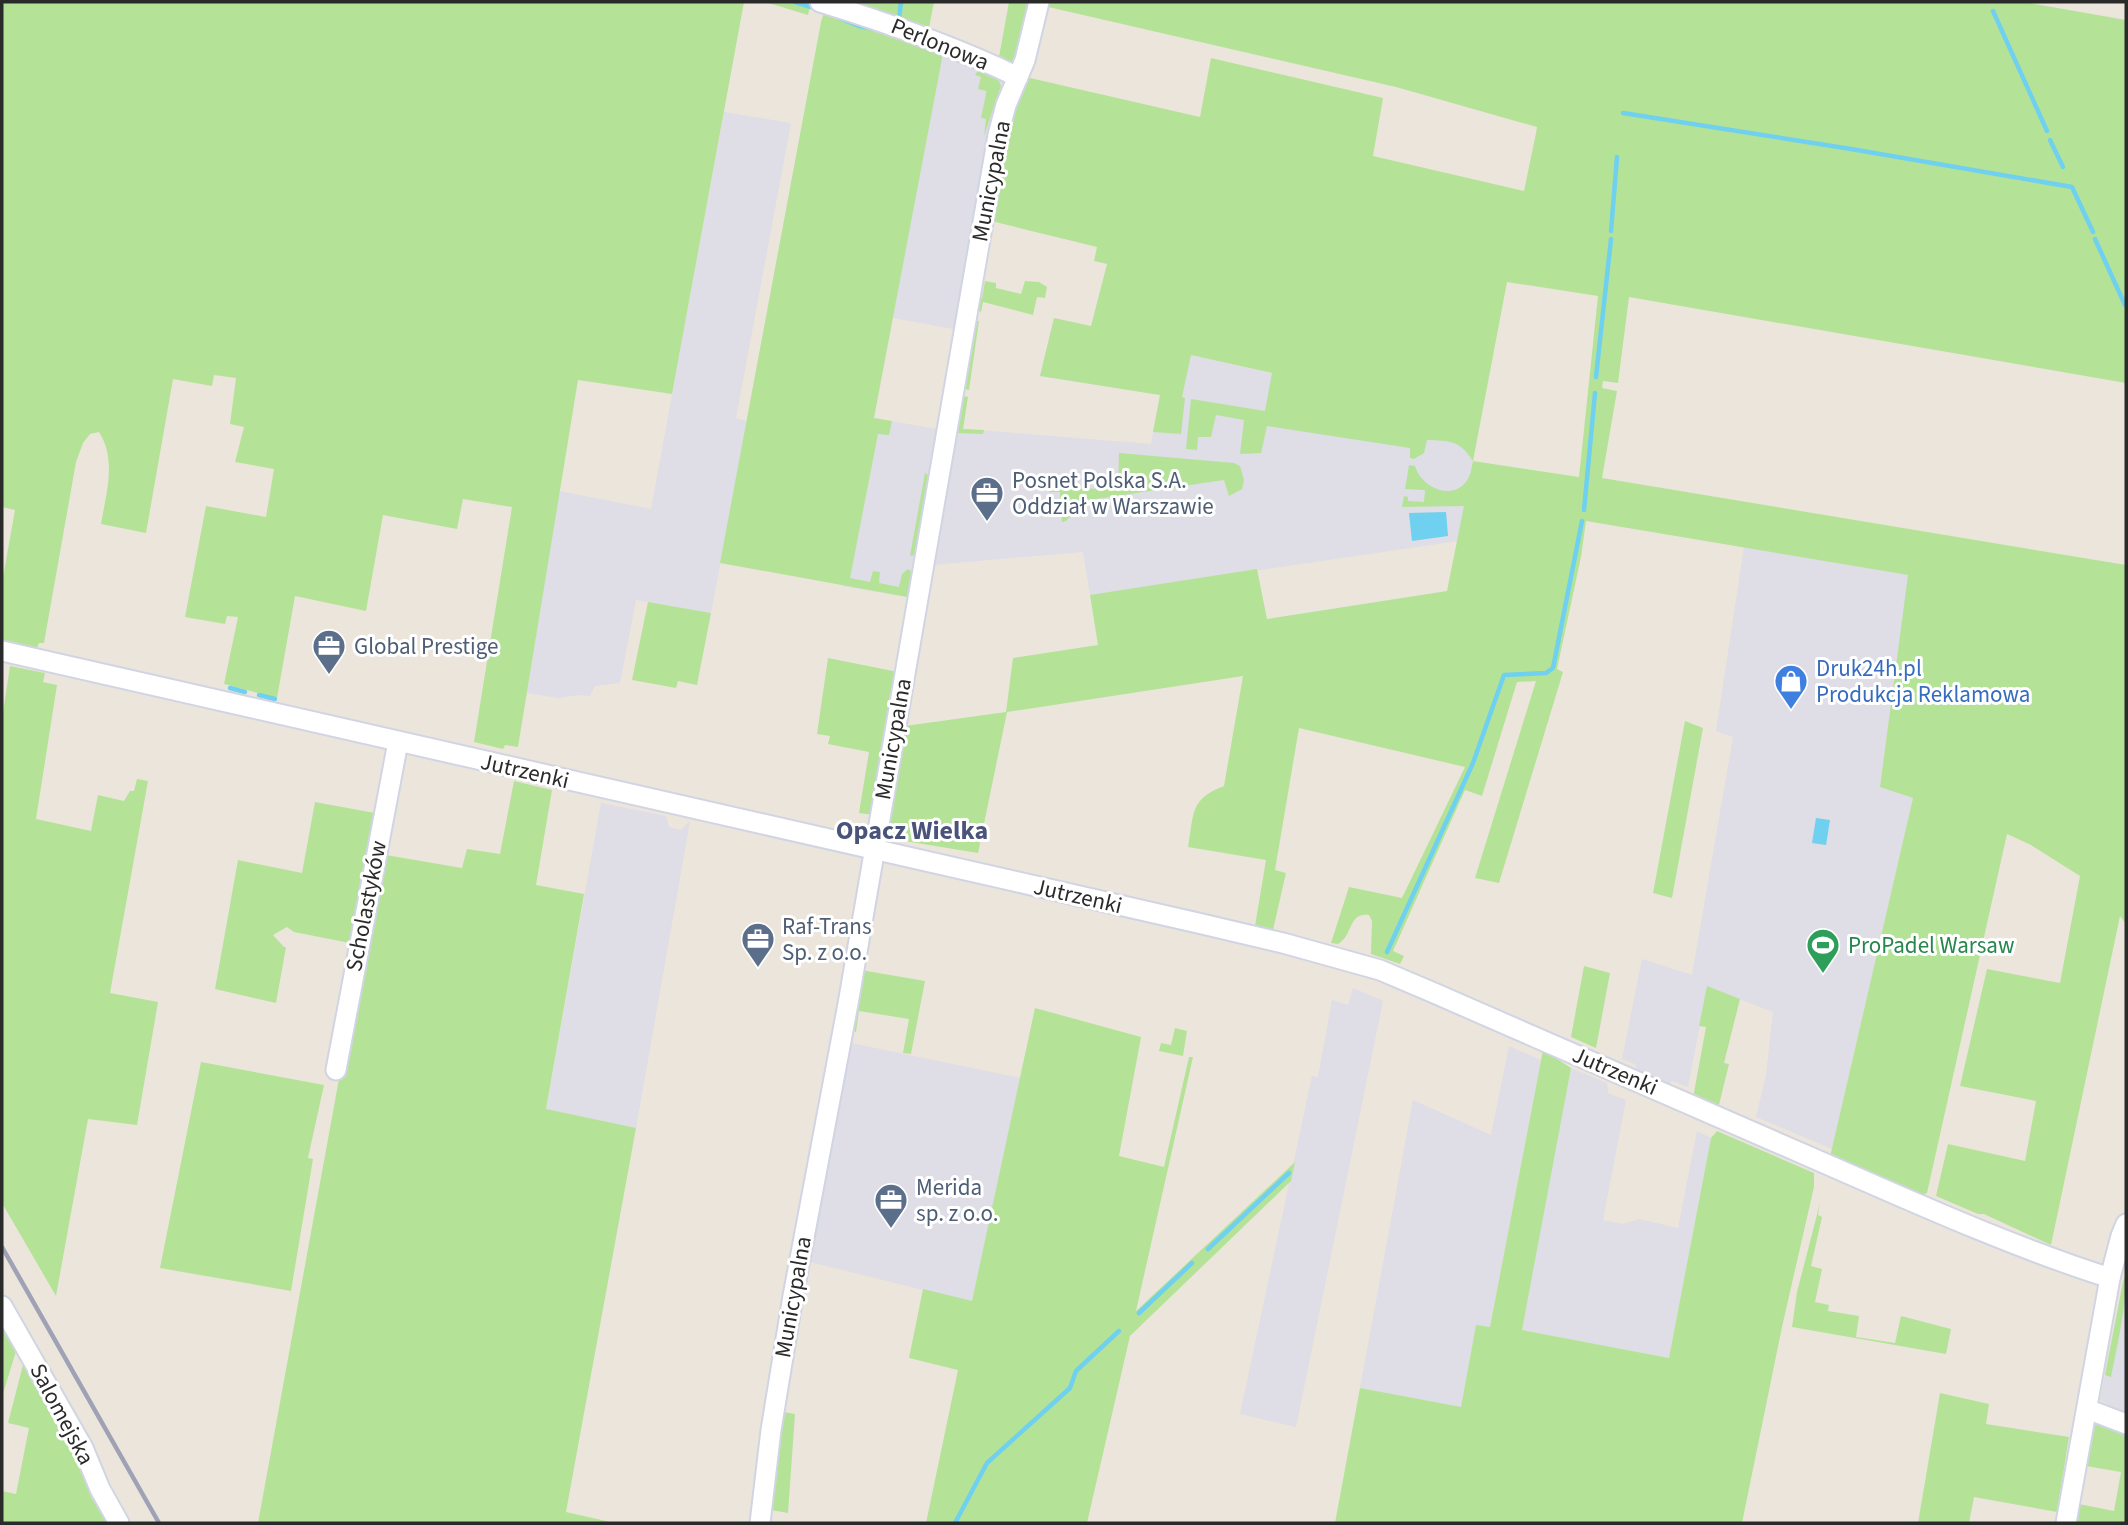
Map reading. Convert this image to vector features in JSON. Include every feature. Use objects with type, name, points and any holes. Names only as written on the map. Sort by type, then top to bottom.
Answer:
[{"type":"street","name":"Perlonowa","points":[[820,2],[944,44],[1018,76]]},
{"type":"street","name":"Municypalna","points":[[760,1523],[771,1430],[793,1296],[846,1017],[998,135],[1006,105],[1032,36],[1039,2]]},
{"type":"street","name":"Jutrzenki","points":[[2,651],[1275,941],[1380,970],[1928,1210],[2045,1256],[2110,1278]]},
{"type":"street","name":"Scholastyków","points":[[336,1070],[398,742]]},
{"type":"street","points":[[2066,1523],[2110,1278],[2126,1224]]},
{"type":"street","name":"Salomejska","points":[[2,1306],[83,1448],[100,1489],[119,1523]]},
{"type":"street","points":[[2087,1409],[2126,1424]]},
{"type":"shaded area","points":[[942,54],[998,73],[1006,82],[959,330],[893,318]]},
{"type":"shaded area","points":[[724,112],[791,123],[736,418],[747,421],[711,613],[636,600],[620,683],[595,686],[590,696],[558,698],[527,693],[559,491],[651,509]]},
{"type":"shaded area","points":[[1054,318],[1196,356],[1480,421],[1458,541],[1090,595],[1083,552],[932,565],[953,428],[1151,444],[1160,395],[1040,376]]},
{"type":"shaded area","points":[[874,418],[942,430],[913,598],[842,586]]},
{"type":"shaded area","points":[[1744,547],[1909,575],[1880,786],[1913,798],[1832,1149],[1756,1117],[1766,1075],[1773,1012],[1707,987],[1688,1087],[1672,1081],[1669,1084],[1622,1059],[1642,959],[1692,975],[1733,737],[1716,731]]},
{"type":"shaded area","points":[[601,803],[666,816],[669,827],[681,830],[690,821],[636,1128],[546,1110]]},
{"type":"shaded area","points":[[1353,988],[1383,1001],[1296,1427],[1240,1414],[1312,1076],[1318,1077],[1332,1000],[1348,1005]]},
{"type":"shaded area","points":[[851,1043],[1021,1078],[972,1302],[810,1262]]},
{"type":"shaded area","points":[[1509,1046],[1541,1060],[1490,1327],[1476,1326],[1461,1408],[1360,1388],[1413,1100],[1491,1135]]},
{"type":"shaded area","points":[[1571,1068],[1607,1083],[1608,1093],[1626,1100],[1603,1220],[1623,1224],[1639,1219],[1678,1228],[1697,1131],[1711,1138],[1669,1358],[1521,1330]]},
{"type":"shaded area","points":[[2126,1273],[2126,1416],[2100,1400]]},
{"type":"green space","points":[[2,2],[744,2],[672,394],[578,380],[518,747],[505,745],[503,749],[474,742],[512,507],[463,499],[457,529],[383,515],[366,611],[295,596],[277,698],[224,684],[238,617],[227,616],[225,624],[185,617],[206,506],[266,517],[274,469],[235,462],[244,427],[230,424],[236,378],[214,375],[212,386],[173,379],[146,533],[101,524],[109,477],[108,454],[99,432],[90,434],[83,443],[76,462],[44,643],[39,643],[36,650],[2,643],[2,583],[15,510],[2,507]]},
{"type":"green space","points":[[765,2],[811,2],[808,15]]},
{"type":"green space","points":[[841,2],[934,2],[928,33]]},
{"type":"green space","points":[[1009,2],[1031,2],[1015,64],[999,57]]},
{"type":"green space","points":[[1045,2],[2024,2],[2126,20],[2126,383],[1629,297],[1618,383],[1603,381],[1602,388],[1617,391],[1602,478],[2126,565],[2126,924],[2120,916],[2051,1245],[1984,1214],[1978,1214],[1936,1196],[1948,1144],[2025,1161],[2036,1101],[1960,1086],[1987,969],[2060,983],[2080,876],[2031,845],[2007,834],[1927,1193],[1920,1196],[1830,1157],[1913,798],[1880,787],[1908,575],[1586,521],[1557,669],[1563,672],[1499,883],[1475,878],[1536,681],[1517,682],[1482,796],[1465,790],[1393,951],[1404,956],[1400,964],[1371,954],[1372,921],[1369,915],[1357,917],[1343,940],[1338,944],[1331,943],[1349,887],[1402,898],[1465,767],[1299,728],[1275,870],[1286,873],[1273,930],[1255,926],[1266,860],[1188,847],[1195,809],[1204,797],[1224,786],[1243,676],[1007,712],[978,853],[886,838],[905,726],[1006,712],[1013,658],[1098,645],[1090,595],[1257,569],[1267,619],[1447,591],[1464,506],[1402,507],[1404,496],[1408,497],[1408,501],[1424,502],[1425,490],[1405,489],[1409,465],[1415,466],[1429,485],[1451,491],[1467,481],[1473,461],[1459,445],[1448,442],[1427,440],[1424,453],[1414,459],[1410,458],[1410,448],[1267,426],[1261,453],[1240,454],[1244,420],[1216,415],[1211,437],[1198,437],[1197,450],[1186,449],[1191,399],[1265,411],[1272,373],[1191,355],[1182,397],[1185,398],[1181,434],[1153,432],[1160,395],[1040,376],[1054,318],[1091,326],[1107,264],[1094,261],[1097,247],[991,221],[1009,125],[1023,79],[1030,78],[1200,117],[1211,58],[1383,98],[1373,156],[1524,191],[1536,133],[1537,127],[1396,87],[1044,6]],"holes":[[[1507,282],[1598,296],[1579,477],[1473,461]]]},
{"type":"green space","points":[[826,7],[944,48],[874,418],[892,421],[889,435],[878,434],[850,578],[870,582],[873,571],[880,572],[879,583],[899,587],[902,574],[908,569],[916,576],[913,598],[720,563],[821,22]]},
{"type":"green space","points":[[978,71],[998,79],[1001,86],[984,136],[986,119],[981,118],[986,91],[978,89],[981,77],[975,75]]},
{"type":"green space","points":[[985,281],[996,283],[996,288],[1021,294],[1025,281],[1039,282],[1047,287],[1045,298],[1037,297],[1033,315],[983,302],[981,312],[975,308],[977,297],[982,298]]},
{"type":"green space","points":[[974,321],[979,321],[969,390],[961,388]]},
{"type":"green space","points":[[963,396],[968,397],[963,429],[984,430],[983,434],[955,433]]},
{"type":"green space","points":[[1119,453],[1234,463],[1240,466],[1244,480],[1242,489],[1229,496],[1224,480],[1069,503],[1070,517],[1062,522],[1060,492],[1049,492],[1049,488],[1118,489]]},
{"type":"green space","points":[[925,473],[932,478],[917,555],[910,556]]},
{"type":"green space","points":[[648,602],[711,613],[697,685],[678,681],[676,688],[632,680]]},
{"type":"green space","points":[[828,658],[898,672],[873,815],[859,813],[869,752],[828,744],[830,736],[817,734]]},
{"type":"green space","points":[[10,666],[45,673],[43,682],[57,685],[36,819],[91,831],[98,795],[124,801],[130,791],[134,791],[137,779],[148,781],[110,993],[158,1002],[137,1125],[88,1119],[56,1296],[2,1203],[2,719]]},
{"type":"green space","points":[[1685,721],[1703,728],[1672,898],[1653,893]]},
{"type":"green space","points":[[514,781],[552,790],[536,885],[584,894],[546,1109],[636,1128],[566,1512],[615,1523],[258,1523],[380,854],[462,868],[467,849],[500,854]]},
{"type":"green space","points":[[315,802],[380,814],[355,944],[294,932],[287,927],[273,935],[286,947],[276,1003],[215,989],[238,860],[302,873]]},
{"type":"green space","points":[[1584,966],[1610,973],[1596,1048],[1571,1037]]},
{"type":"green space","points":[[861,970],[925,981],[911,1054],[903,1053],[909,1019],[859,1011],[856,1032],[850,1030]]},
{"type":"green space","points":[[1707,986],[1740,999],[1724,1063],[1729,1064],[1719,1105],[1715,1108],[1693,1098],[1706,1027],[1699,1026]]},
{"type":"green space","points":[[1035,1008],[1141,1037],[1119,1156],[1164,1167],[1189,1057],[1193,1057],[1136,1311],[1295,1162],[1291,1181],[1130,1336],[1087,1523],[926,1523],[958,1370],[909,1358],[923,1289],[972,1301]]},
{"type":"green space","points":[[1175,1028],[1187,1031],[1183,1056],[1159,1051],[1161,1043],[1171,1045]]},
{"type":"green space","points":[[1543,1050],[1571,1068],[1522,1330],[1669,1358],[1711,1138],[1717,1131],[1814,1173],[1814,1187],[1742,1523],[1335,1523],[1360,1388],[1461,1407],[1476,1325],[1490,1327]]},
{"type":"green space","points":[[201,1062],[324,1085],[308,1158],[313,1159],[291,1291],[160,1268]]},
{"type":"green space","points":[[1820,1203],[1818,1215],[1822,1217],[1811,1266],[1822,1269],[1815,1302],[1829,1305],[1828,1311],[1859,1316],[1856,1337],[1895,1343],[1901,1316],[1951,1329],[1946,1354],[1792,1327],[1797,1292]]},
{"type":"green space","points":[[2126,1273],[2123,1312],[2111,1377],[2105,1375]]},
{"type":"green space","points":[[2,1322],[17,1348],[2,1397]]},
{"type":"green space","points":[[24,1361],[60,1425],[59,1433],[65,1443],[70,1442],[94,1492],[90,1495],[107,1523],[2,1523],[2,1491],[16,1494],[29,1428],[8,1423]]},
{"type":"green space","points":[[1940,1393],[1989,1404],[1986,1424],[2069,1437],[2057,1512],[1974,1497],[1969,1523],[1918,1523]]},
{"type":"green space","points":[[777,1411],[795,1414],[788,1513],[771,1510]]},
{"type":"green space","points":[[2094,1420],[2126,1429],[2126,1523],[2075,1523],[2079,1504],[2114,1511],[2121,1472],[2086,1466]]},
{"type":"water","points":[[1446,512],[1448,536],[1412,541],[1409,513]]},
{"type":"water","points":[[1816,818],[1830,820],[1826,845],[1812,843]]},
{"type":"waterway","points":[[795,2],[811,7]]},
{"type":"waterway","points":[[899,19],[901,2]]},
{"type":"waterway","points":[[1993,11],[2047,131]]},
{"type":"waterway","points":[[837,17],[875,29]]},
{"type":"waterway","points":[[1623,113],[2072,187],[2093,232]]},
{"type":"waterway","points":[[2050,140],[2063,167]]},
{"type":"waterway","points":[[1611,231],[1617,157]]},
{"type":"waterway","points":[[1596,377],[1611,239]]},
{"type":"waterway","points":[[2095,239],[2125,305]]},
{"type":"waterway","points":[[1584,510],[1595,393]]},
{"type":"waterway","points":[[1387,952],[1473,763],[1504,675],[1546,673],[1553,668],[1582,521]]},
{"type":"waterway","points":[[230,688],[245,692]]},
{"type":"waterway","points":[[259,695],[275,699]]},
{"type":"waterway","points":[[1208,1249],[1289,1173]]},
{"type":"waterway","points":[[1139,1313],[1192,1263]]},
{"type":"waterway","points":[[955,1523],[987,1463],[1070,1388],[1076,1371],[1119,1331]]},
{"type":"railway","points":[[2,1247],[159,1523]]},
{"type":"place","name":"Posnet Polska S.A. Oddział w Warszawie","points":[[987,523]]},
{"type":"place","name":"Global Prestige","points":[[329,676]]},
{"type":"place","name":"Druk24h.pl Produkcja Reklamowa","points":[[1791,711]]},
{"type":"place","name":"Raf-Trans Sp. z o.o.","points":[[758,969]]},
{"type":"place","name":"ProPadel Warsaw","points":[[1823,975]]},
{"type":"place","name":"Merida sp. z o.o.","points":[[891,1230]]},
{"type":"district","name":"Opacz Wielka","points":[[912,830]]}]
